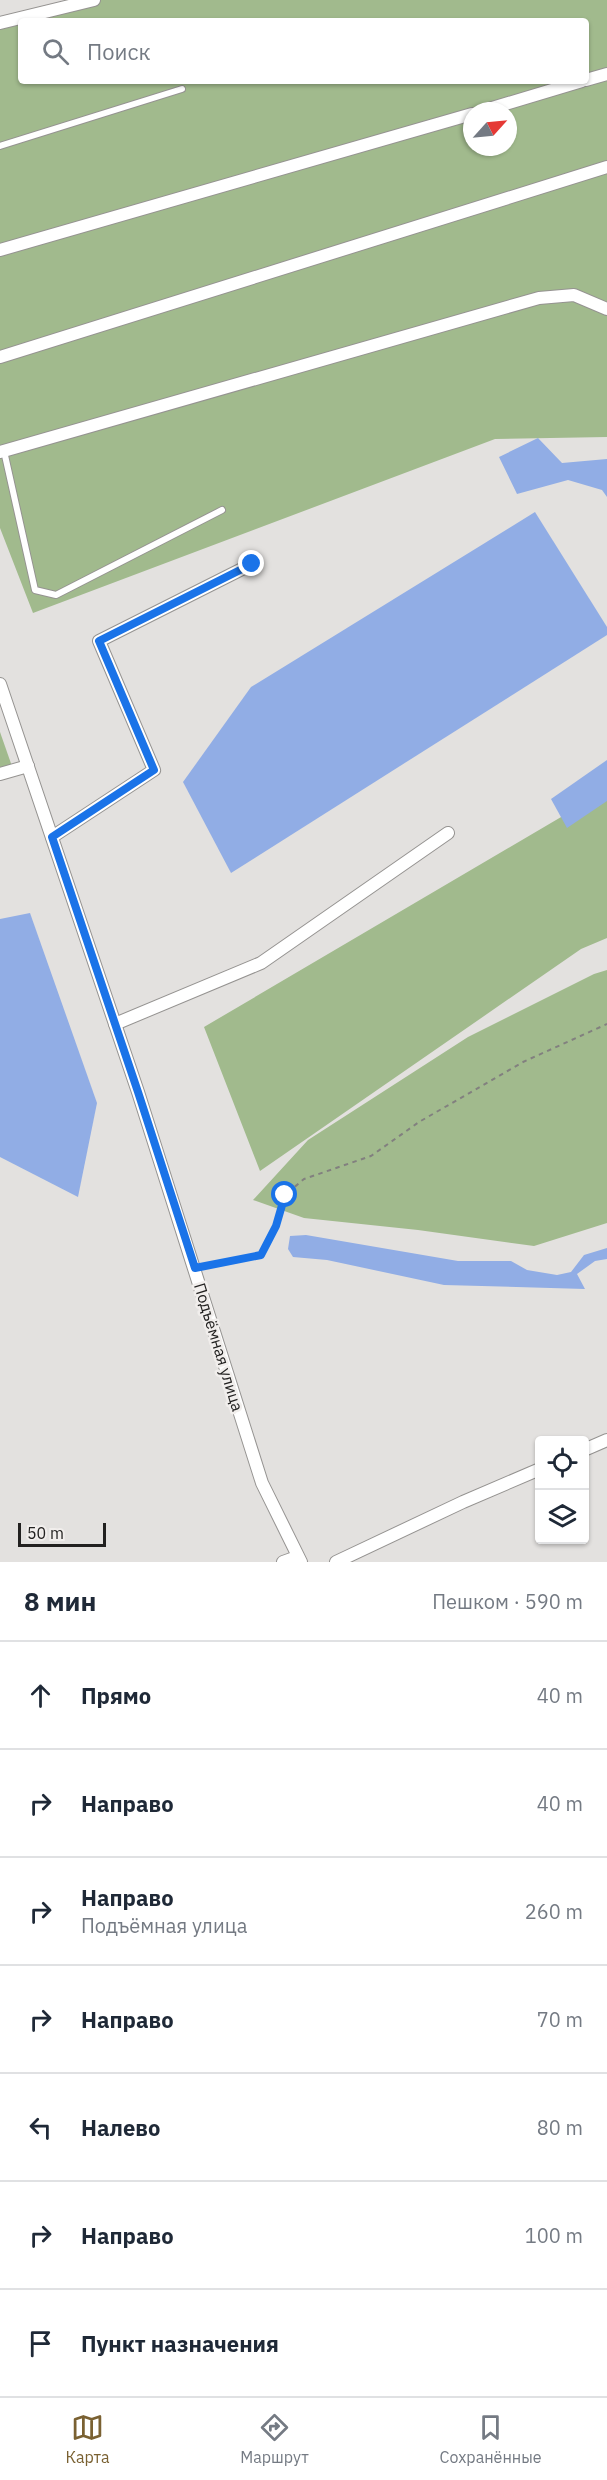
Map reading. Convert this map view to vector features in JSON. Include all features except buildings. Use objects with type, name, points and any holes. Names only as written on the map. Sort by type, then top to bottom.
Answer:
[{"type":"street","points":[[20,18],[94,0]]},
{"type":"street","points":[[0,23],[18,19]]},
{"type":"street","points":[[589,79],[607,74]]},
{"type":"street","points":[[512,102],[571,84]]},
{"type":"street","points":[[0,250],[463,117]]},
{"type":"street","points":[[0,357],[607,167]]},
{"type":"street","points":[[2,451],[540,298],[574,295],[607,309]]},
{"type":"street","points":[[52,837],[154,770],[99,641],[252,564]]},
{"type":"street","name":"Подъёмная улица","points":[[0,684],[115,1024],[262,1483],[299,1559]]},
{"type":"street","points":[[0,774],[28,766]]},
{"type":"street","points":[[115,1024],[261,963],[448,833]]},
{"type":"street","points":[[589,1448],[607,1440]]},
{"type":"street","points":[[336,1562],[463,1502],[535,1471]]},
{"type":"street","points":[[283,1562],[299,1559]]},
{"type":"lane","points":[[0,146],[182,89]]},
{"type":"lane","points":[[2,451],[35,590],[56,595],[222,510]]},
{"type":"path","points":[[195,1268],[261,1255],[276,1226],[285,1195],[304,1179],[371,1156],[419,1122],[523,1062],[607,1024]]},
{"type":"green space","points":[[100,0],[607,0],[607,437],[495,439],[33,613],[0,528],[0,25],[18,20],[18,84],[589,84],[589,18],[28,18]]},
{"type":"green space","points":[[0,732],[14,772],[0,776]]},
{"type":"green space","points":[[607,790],[607,938],[581,949],[260,1171],[204,1027]]},
{"type":"green space","points":[[607,970],[607,1223],[534,1246],[418,1230],[304,1218],[253,1200],[308,1140],[468,1037],[594,974]]},
{"type":"water","points":[[538,438],[562,463],[607,459],[607,497],[602,490],[568,480],[517,494],[499,457]]},
{"type":"water","points":[[535,512],[607,627],[607,635],[231,873],[183,782],[251,687]]},
{"type":"water","points":[[607,760],[607,801],[567,828],[551,799]]},
{"type":"water","points":[[30,913],[97,1103],[78,1197],[0,1157],[0,919]]},
{"type":"water","points":[[306,1235],[458,1261],[511,1261],[527,1270],[557,1275],[571,1272],[584,1255],[607,1248],[607,1259],[595,1261],[577,1274],[585,1289],[444,1285],[327,1260],[293,1257],[288,1249],[290,1236]]},
{"type":"route","points":[[252,564],[99,641],[154,770],[52,837],[195,1268],[261,1255],[276,1226],[285,1195]]}]
